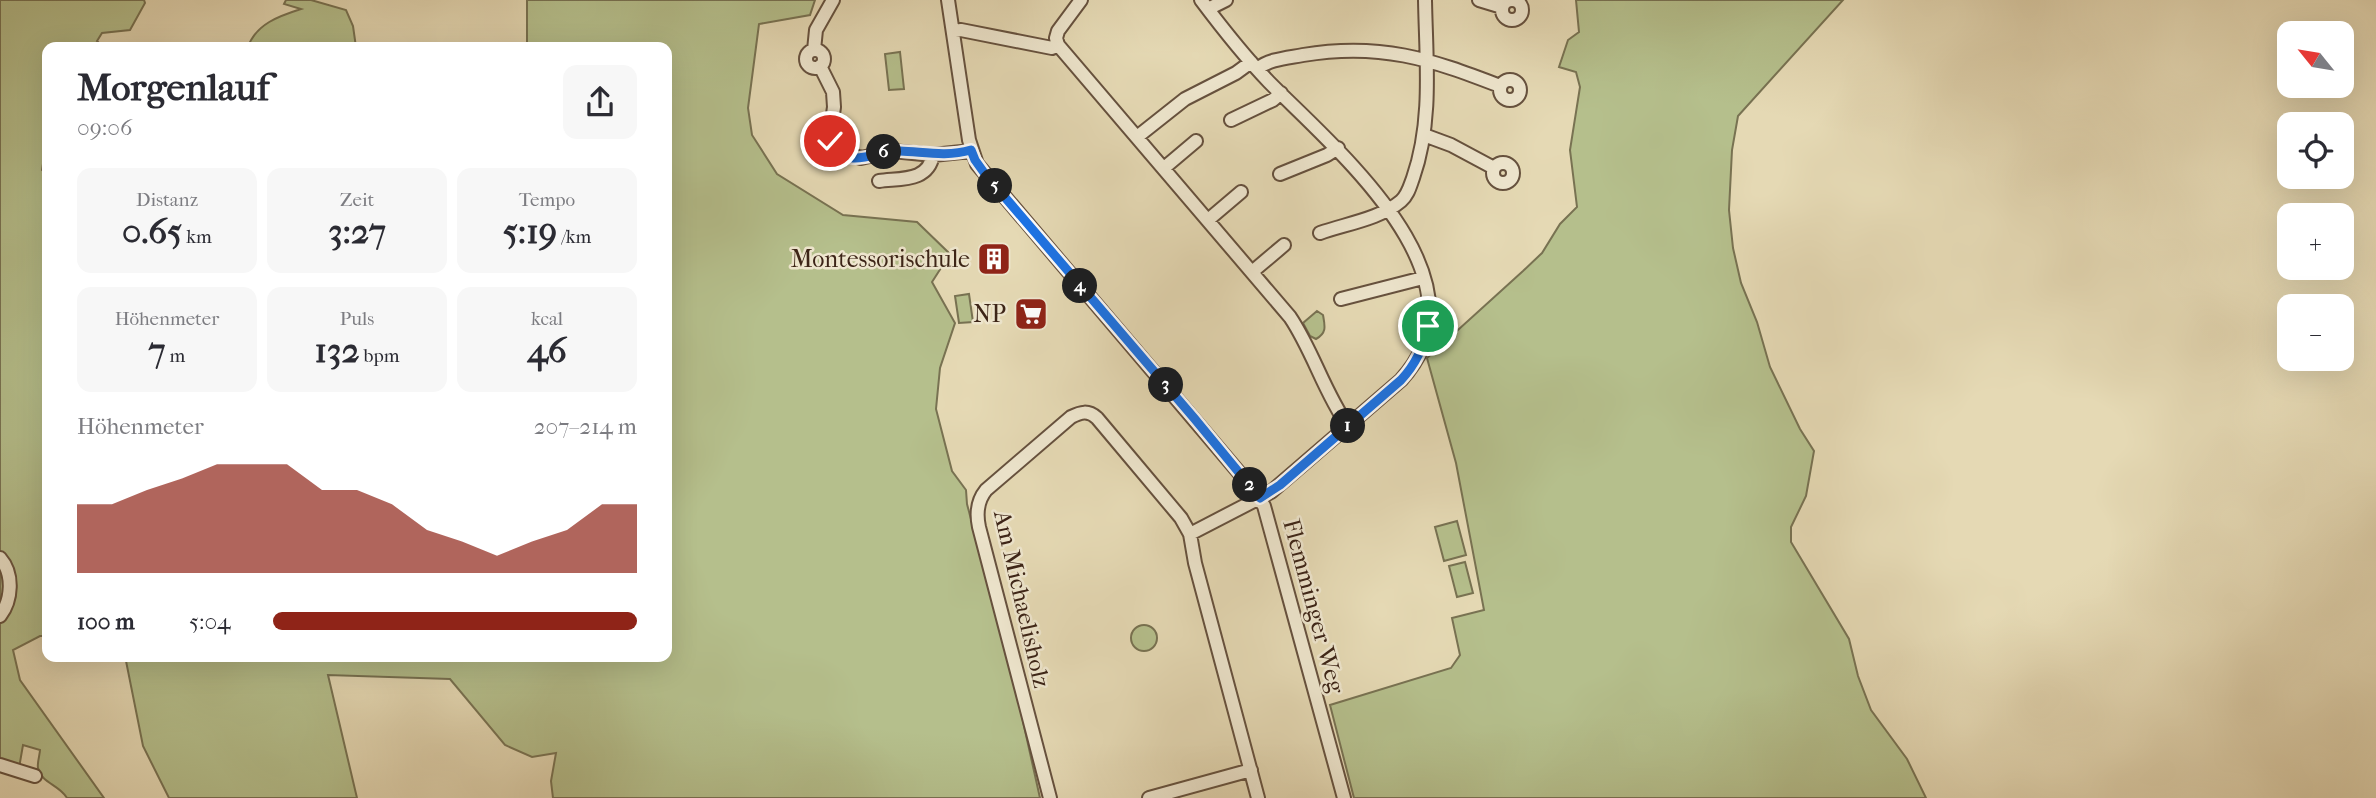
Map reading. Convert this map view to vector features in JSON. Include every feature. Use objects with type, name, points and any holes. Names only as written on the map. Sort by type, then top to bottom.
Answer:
[{"type":"street","points":[[833,0],[816,30],[814,50],[807,55],[806,61],[812,67],[820,66],[831,85],[834,96],[830,135],[835,148],[861,158],[892,151],[933,155],[971,150]]},
{"type":"street","name":"Flemminger Weg","points":[[948,0],[971,150],[975,160],[1260,498],[1270,522],[1344,798]]},
{"type":"street","points":[[1081,0],[1058,32],[1058,45],[1296,325],[1331,400],[1349,426]]},
{"type":"street","points":[[1190,534],[1280,485],[1349,426],[1409,372],[1421,350],[1428,326],[1428,302],[1423,278],[1409,244],[1388,209],[1338,148],[1254,65],[1205,4],[1226,0]]},
{"type":"street","points":[[1320,233],[1388,209],[1405,198],[1416,169],[1427,110],[1426,0]]},
{"type":"street","points":[[1479,0],[1502,7]]},
{"type":"street","points":[[953,30],[1052,48],[1058,45]]},
{"type":"street","points":[[1137,136],[1185,99],[1254,65],[1283,58],[1343,51],[1376,51],[1426,59],[1500,86]]},
{"type":"street","points":[[1231,120],[1273,100],[1281,93]]},
{"type":"street","points":[[1424,135],[1451,145],[1494,168]]},
{"type":"street","points":[[1164,169],[1196,141]]},
{"type":"street","points":[[1280,174],[1338,148]]},
{"type":"street","points":[[879,181],[920,175],[927,170],[933,155]]},
{"type":"street","points":[[1208,220],[1241,192]]},
{"type":"street","points":[[1252,272],[1284,245]]},
{"type":"street","points":[[1341,299],[1423,278]]},
{"type":"street","name":"Am Michaelisholz","points":[[1050,798],[979,527],[977,509],[986,489],[1071,417],[1085,412],[1092,413],[1105,428],[1165,498],[1190,534],[1195,563],[1258,798]]},
{"type":"street","points":[[0,558],[11,588],[0,616]]},
{"type":"street","points":[[0,765],[35,776]]},
{"type":"street","points":[[1149,798],[1171,795],[1251,770]]},
{"type":"green space","points":[[0,0],[144,0],[145,3],[130,30],[102,33],[98,42],[42,42],[42,636],[13,650],[20,680],[104,798],[67,798],[40,773],[40,750],[23,745],[19,768],[0,760]]},
{"type":"green space","points":[[286,0],[311,0],[346,10],[353,26],[355,42],[250,42],[262,27],[301,9],[284,4]]},
{"type":"green space","points":[[527,0],[815,0],[810,15],[759,24],[748,108],[752,135],[777,174],[843,215],[917,222],[950,254],[932,282],[955,323],[940,368],[936,409],[952,471],[966,490],[967,504],[1018,699],[1040,798],[553,798],[551,781],[556,753],[532,757],[505,745],[450,679],[328,675],[357,798],[169,798],[143,746],[126,662],[672,662],[672,42],[527,42]]},
{"type":"green space","points":[[1576,0],[1843,0],[1738,116],[1732,150],[1729,210],[1733,248],[1741,283],[1757,322],[1770,367],[1800,429],[1814,451],[1806,496],[1791,527],[1791,542],[1849,639],[1858,676],[1871,710],[1907,759],[1926,798],[1354,798],[1330,705],[1451,668],[1460,655],[1452,618],[1484,610],[1456,463],[1427,358],[1542,253],[1560,224],[1577,207],[1570,150],[1580,87],[1576,72],[1559,67],[1568,40],[1579,32]]},
{"type":"green space","points":[[900,52],[904,89],[889,90],[885,54]]},
{"type":"green space","points":[[969,294],[973,322],[959,323],[955,296]]},
{"type":"green space","points":[[1317,311],[1323,315],[1325,326],[1324,332],[1316,339],[1310,336],[1303,323]]},
{"type":"green space","points":[[1457,521],[1466,555],[1444,561],[1435,527]]},
{"type":"green space","points":[[1465,562],[1473,593],[1457,597],[1449,566]]},
{"type":"green space","points":[[1144,625],[1153,629],[1157,638],[1153,647],[1144,651],[1135,647],[1131,638],[1135,629]]},
{"type":"place","name":"Montessorischule","points":[[994,259]]},
{"type":"place","name":"NP","points":[[1031,314]]},
{"type":"route","points":[[830,141],[838,150],[861,158],[899,150],[933,155],[971,150],[979,167],[1260,498],[1280,485],[1409,372],[1416,361],[1428,326]]}]
